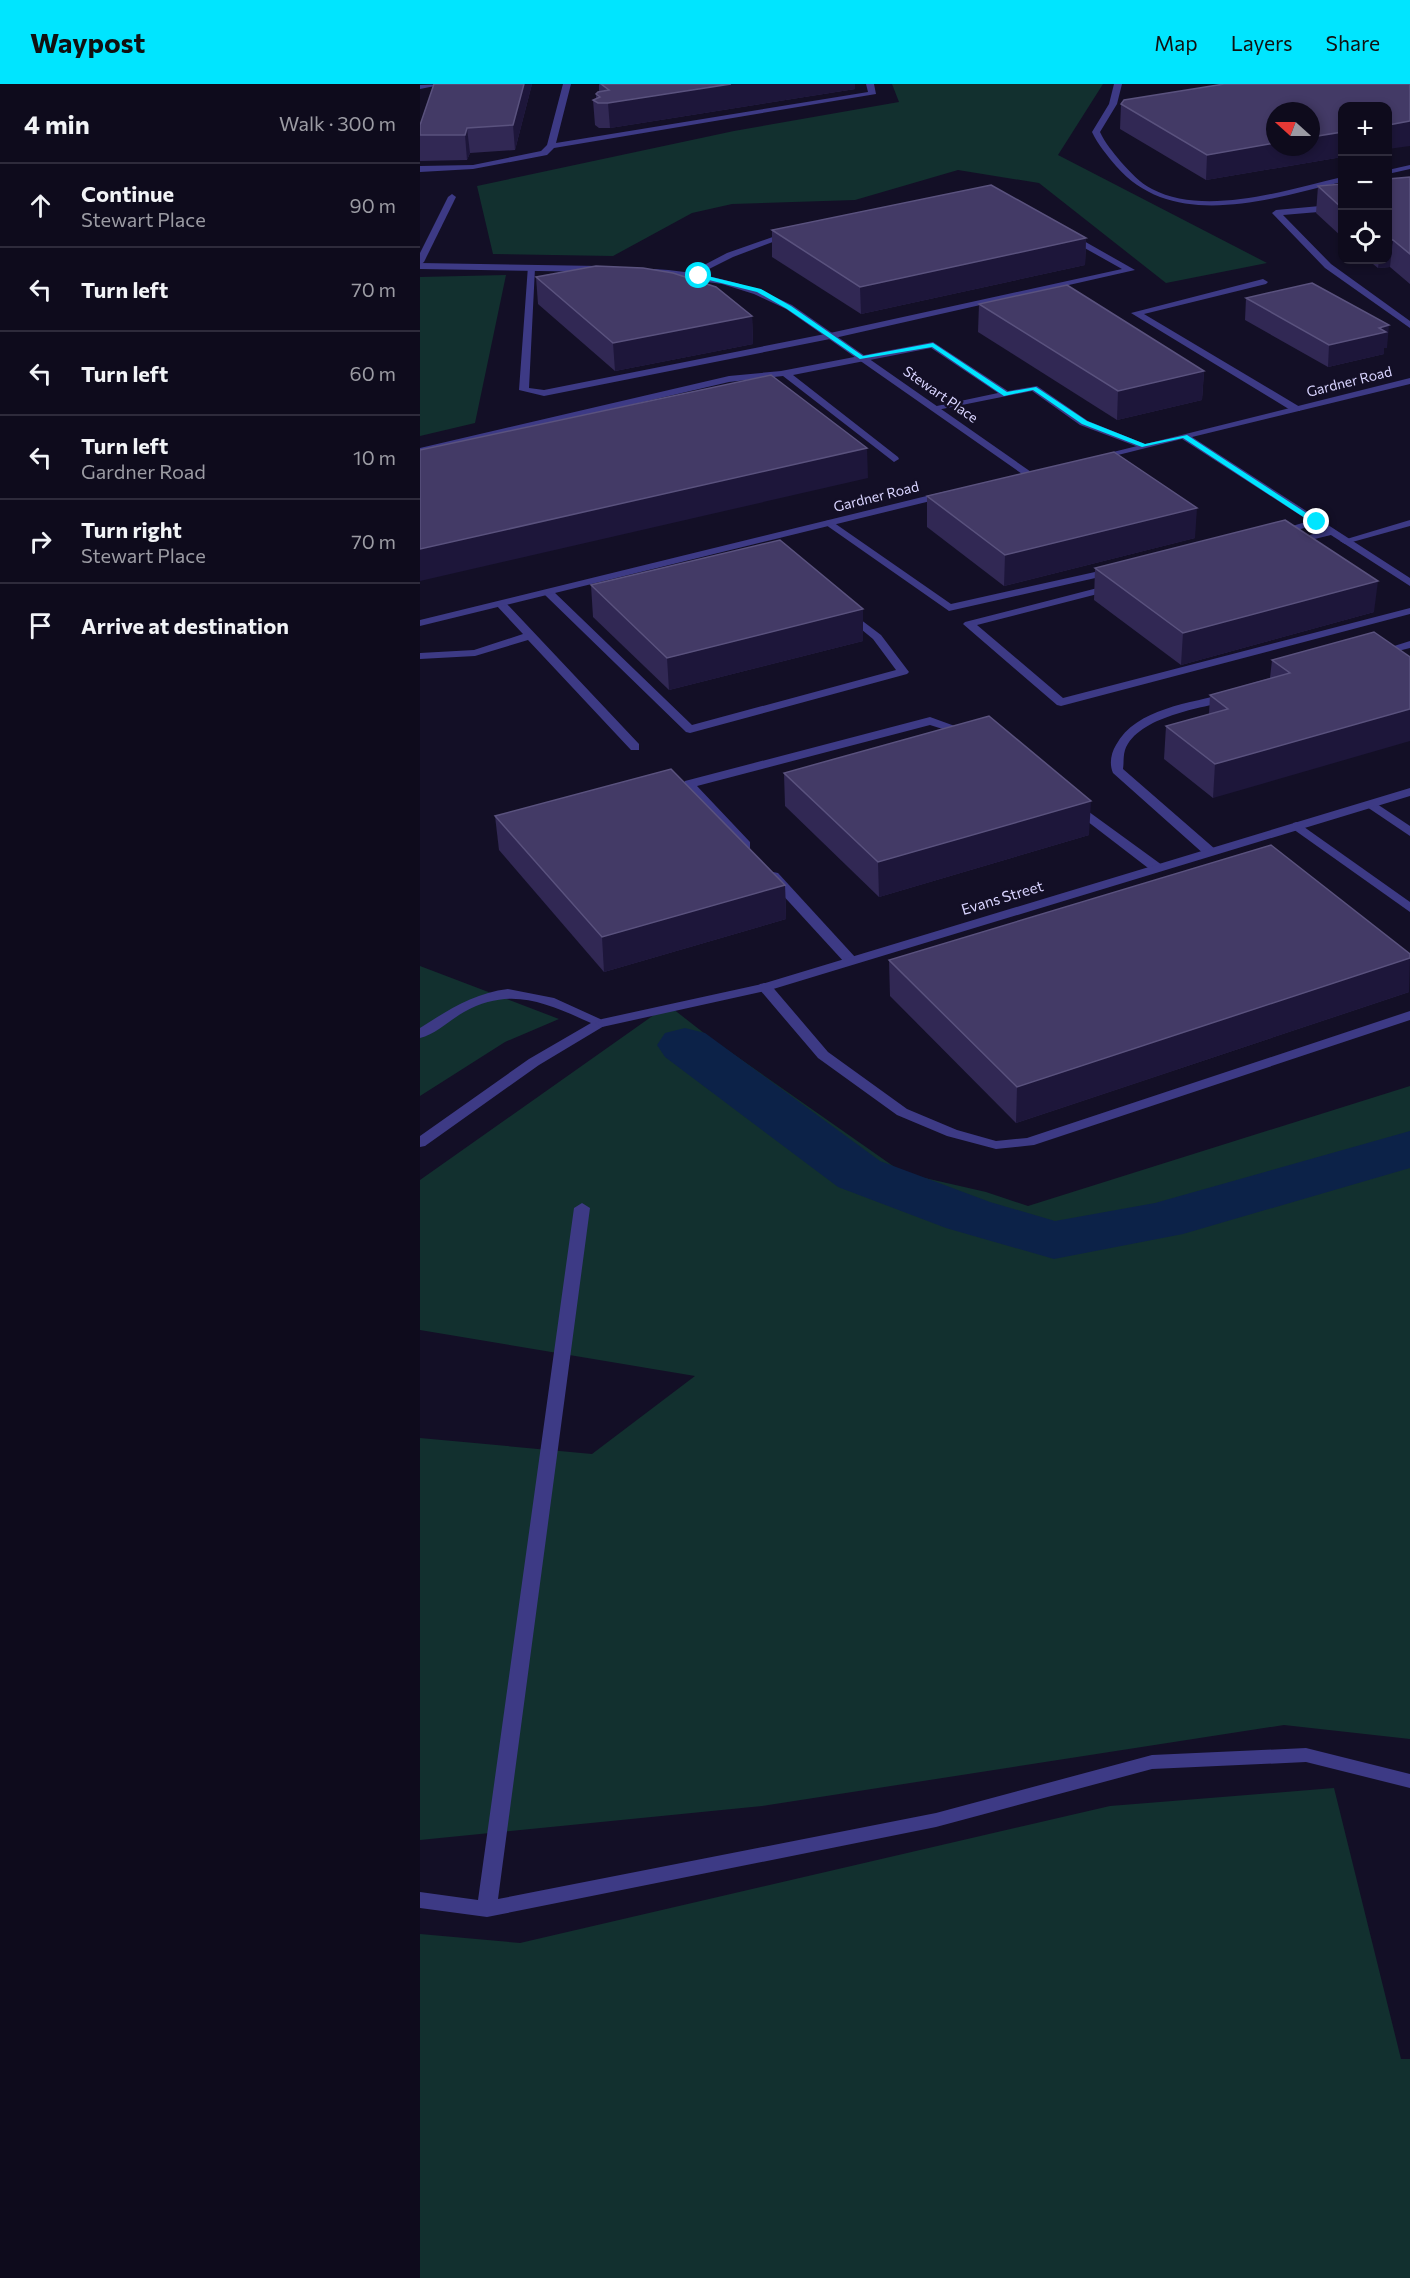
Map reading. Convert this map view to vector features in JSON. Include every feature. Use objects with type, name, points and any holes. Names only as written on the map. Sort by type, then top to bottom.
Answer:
[{"type":"street","points":[[420,87],[441,84]]},
{"type":"street","points":[[551,147],[567,84]]},
{"type":"street","points":[[420,169],[473,167],[544,153],[551,147],[872,94],[870,84]]},
{"type":"street","points":[[1123,84],[1118,84],[1113,104],[1096,132],[1101,142],[1129,177],[1154,194],[1180,201],[1206,202],[1249,198],[1338,181]]},
{"type":"street","points":[[1113,104],[1124,102]]},
{"type":"street","points":[[1102,122],[1114,120]]},
{"type":"street","points":[[1392,171],[1410,167]]},
{"type":"street","points":[[452,197],[420,264],[610,269]]},
{"type":"street","points":[[1338,207],[1275,213],[1328,266],[1410,325]]},
{"type":"street","points":[[690,275],[730,255],[800,230]]},
{"type":"street","points":[[531,268],[524,390],[544,393],[830,336],[1130,270],[1061,231]]},
{"type":"street","name":"Stewart Place","points":[[641,271],[690,275],[759,291],[830,336],[936,409],[1023,476],[1040,471]]},
{"type":"street","points":[[1263,282],[1136,313],[1296,409]]},
{"type":"street","points":[[420,451],[729,379],[785,374],[933,345],[1006,394]]},
{"type":"street","points":[[785,374],[894,459]]},
{"type":"street","name":"Gardner Road","points":[[1087,460],[1410,381]]},
{"type":"street","points":[[936,409],[1034,388],[1084,423],[1144,446]]},
{"type":"street","points":[[1184,436],[1410,583]]},
{"type":"street","name":"Gardner Road","points":[[420,623],[765,544],[830,523],[962,490]]},
{"type":"street","points":[[1270,533],[1317,522]]},
{"type":"street","points":[[830,523],[949,608],[1120,569]]},
{"type":"street","points":[[1345,541],[1410,523]]},
{"type":"street","points":[[1274,546],[1331,532]]},
{"type":"street","points":[[1127,584],[969,624],[1061,702],[1410,610]]},
{"type":"street","points":[[549,593],[690,729],[903,672],[877,637],[841,608]]},
{"type":"street","points":[[502,604],[635,747]]},
{"type":"street","points":[[420,656],[475,653],[531,636]]},
{"type":"street","points":[[1365,657],[1410,644]]},
{"type":"street","points":[[1210,852],[1117,770],[1115,756],[1121,742],[1140,723],[1242,693]]},
{"type":"street","points":[[752,853],[689,784],[930,721],[976,737]]},
{"type":"street","name":"Evans Street","points":[[420,1143],[534,1062],[602,1023],[765,987],[1410,792]]},
{"type":"street","points":[[1062,796],[1157,868]]},
{"type":"street","points":[[1371,804],[1410,832]]},
{"type":"street","points":[[1297,826],[1410,908]]},
{"type":"street","points":[[768,870],[850,960]]},
{"type":"street","points":[[765,987],[823,1055],[902,1112],[952,1133],[996,1145],[1029,1142],[1410,1015]]},
{"type":"street","points":[[420,1034],[465,1006],[495,995],[523,995],[550,1001],[602,1023]]},
{"type":"street","points":[[488,1909],[582,1208]]},
{"type":"street","points":[[420,1900],[488,1909],[936,1820],[1152,1762],[1306,1755],[1410,1781]]},
{"type":"green space","points":[[892,84],[1103,84],[1058,155],[1267,263],[1166,283],[1039,183],[958,170],[855,200],[732,204],[692,213],[613,256],[493,254],[477,186],[734,131],[899,102]]},
{"type":"green space","points":[[506,275],[475,423],[420,436],[420,277]]},
{"type":"green space","points":[[420,966],[559,1019],[505,1042],[420,1096]]},
{"type":"green space","points":[[668,1005],[709,1037],[903,1173],[986,1192],[1028,1206],[1410,1086],[1410,1739],[1284,1725],[762,1806],[420,1840],[420,1438],[592,1454],[695,1376],[420,1330],[420,1180]]},
{"type":"green space","points":[[1334,1788],[1401,2059],[1410,2059],[1410,2278],[420,2278],[420,1934],[520,1943],[1110,1806]]},
{"type":"building","points":[[434,84],[524,84],[513,125],[467,128],[465,135],[420,135],[420,125]]},
{"type":"building","points":[[601,84],[731,84],[598,103],[593,100],[600,97],[596,94],[609,90]]},
{"type":"building","points":[[1224,84],[1410,84],[1410,121],[1392,124],[1392,102],[1338,102],[1338,133],[1320,136],[1320,102],[1266,102],[1266,145],[1207,155],[1121,104],[1124,100]]},
{"type":"building","points":[[1410,177],[1410,254],[1392,240],[1392,179]]},
{"type":"building","points":[[1338,184],[1338,204],[1318,186]]},
{"type":"building","points":[[991,185],[1086,238],[860,287],[772,230]]},
{"type":"building","points":[[596,266],[643,268],[673,273],[716,287],[752,316],[613,343],[536,277]]},
{"type":"building","points":[[1312,283],[1389,325],[1379,328],[1386,332],[1329,345],[1246,298]]},
{"type":"building","points":[[1067,285],[1204,371],[1118,391],[979,304]]},
{"type":"building","points":[[771,375],[867,448],[420,549],[420,450]]},
{"type":"building","points":[[1114,452],[1197,508],[1005,555],[927,496]]},
{"type":"building","points":[[1285,520],[1378,581],[1183,633],[1095,568]]},
{"type":"building","points":[[780,540],[863,609],[667,658],[591,585]]},
{"type":"building","points":[[1374,632],[1410,657],[1410,709],[1215,764],[1166,726],[1228,709],[1210,695],[1290,673],[1272,660]]},
{"type":"building","points":[[989,716],[1091,801],[878,862],[784,773]]},
{"type":"building","points":[[671,769],[785,885],[602,937],[495,816]]},
{"type":"building","points":[[1271,845],[1410,954],[1410,958],[1017,1087],[889,960]]},
{"type":"waterway","points":[[685,1045],[859,1174],[968,1215],[1054,1240],[1161,1221],[1410,1149]]},
{"type":"route","points":[[699,276],[759,291],[789,307],[862,358],[933,345],[1006,394],[1034,388],[1084,423],[1144,446],[1184,436],[1317,522]]}]
